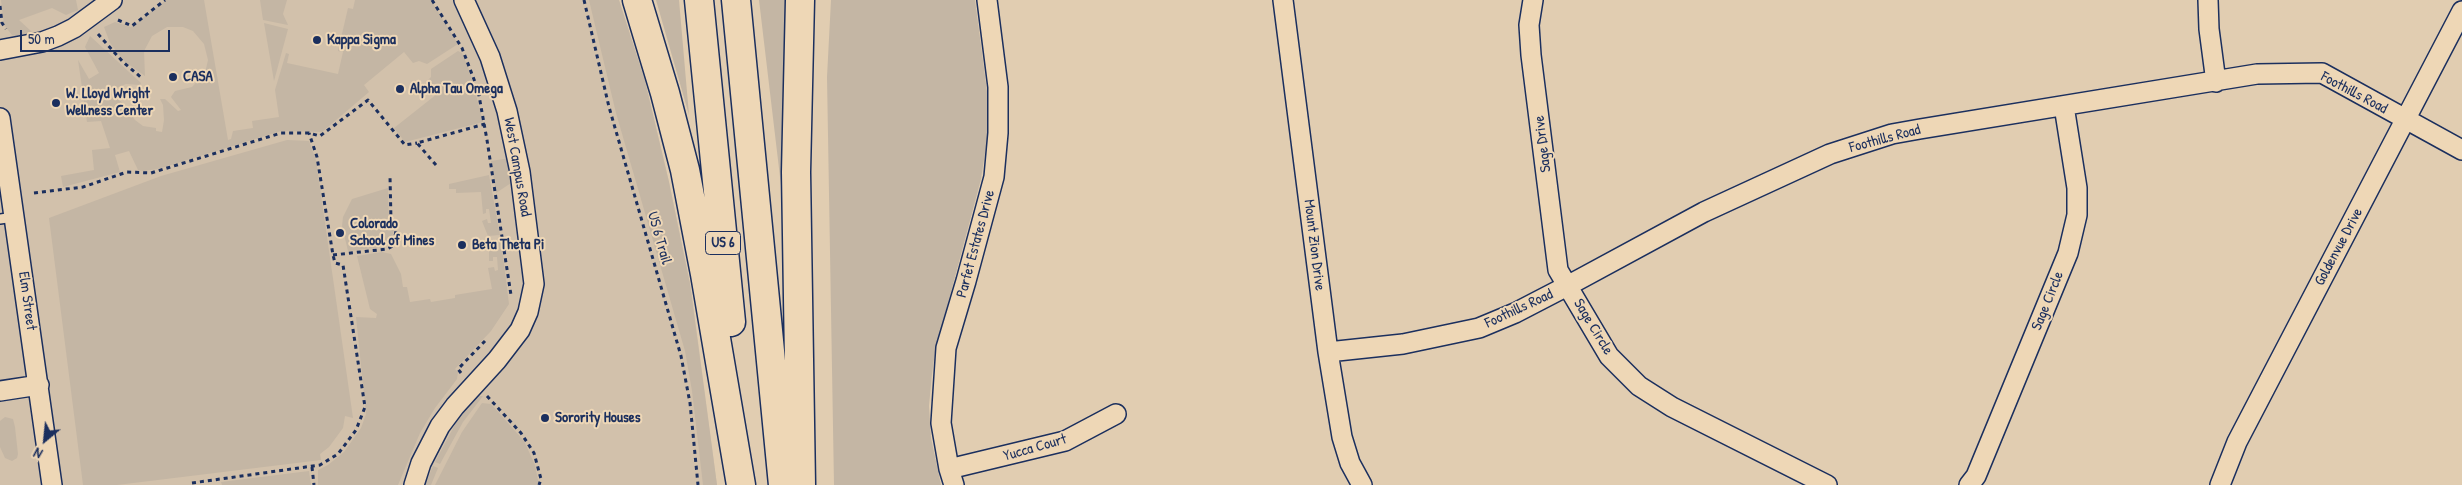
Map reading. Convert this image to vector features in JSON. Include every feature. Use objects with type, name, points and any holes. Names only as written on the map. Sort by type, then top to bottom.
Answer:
[{"type":"highway","points":[[637,0],[665,92],[685,170],[706,274],[741,485]]},
{"type":"highway","name":"US 6","points":[[699,0],[747,485]]},
{"type":"highway","name":"US 6","points":[[736,0],[783,485]]},
{"type":"highway","points":[[800,0],[796,182],[801,485]]},
{"type":"street","points":[[4,42],[50,39],[74,28],[112,0]]},
{"type":"street","name":"West Campus Road","points":[[414,485],[421,463],[440,426],[481,390],[497,360],[520,330],[528,312],[534,284],[520,172],[507,111],[490,57],[464,0]]},
{"type":"street","name":"Parfet Estates Drive","points":[[951,477],[941,423],[946,348],[994,177],[998,133],[998,87],[986,0]]},
{"type":"street","name":"Mount Zion Drive","points":[[1283,0],[1328,352],[1342,437],[1350,463],[1362,485]]},
{"type":"street","name":"Sage Drive","points":[[1533,0],[1529,25],[1531,55],[1558,270],[1569,285]]},
{"type":"street","points":[[2208,0],[2209,29],[2216,82]]},
{"type":"street","name":"Goldenvue Drive","points":[[2220,485],[2237,442],[2462,11]]},
{"type":"street","name":"Foothills Road","points":[[1328,352],[1403,344],[1479,328],[1514,313],[1569,285],[1704,212],[1830,154],[1892,134],[2257,74],[2322,73],[2462,150]]},
{"type":"street","name":"Sage Circle","points":[[1969,485],[1976,476],[2068,253],[2077,215],[2077,188],[2064,106]]},
{"type":"street","name":"Elm Street","points":[[0,118],[7,218],[39,385],[52,485]]},
{"type":"street","name":"Sage Circle","points":[[1569,285],[1609,356],[1639,386],[1672,407],[1827,485]]},
{"type":"street","points":[[0,391],[39,385]]},
{"type":"street","name":"Yucca Court","points":[[951,477],[1065,440],[1116,414]]},
{"type":"path","points":[[115,19],[132,26],[165,0]]},
{"type":"path","points":[[432,0],[453,31],[471,68],[485,124],[511,298]]},
{"type":"path","name":"US 6 Trail","points":[[584,0],[609,106],[682,363],[690,403],[698,485]]},
{"type":"path","points":[[0,6],[4,42]]},
{"type":"path","points":[[96,31],[102,27]]},
{"type":"path","points":[[118,57],[143,79]]},
{"type":"path","points":[[34,193],[83,187],[127,172],[151,173],[281,133],[309,133],[320,136],[368,100],[405,145],[485,124]]},
{"type":"path","points":[[192,483],[312,467],[338,454],[356,430],[365,407],[343,265],[335,263],[317,157],[309,133]]},
{"type":"path","points":[[417,143],[436,165]]},
{"type":"path","points":[[333,255],[387,249],[394,246],[397,226],[391,221],[390,176]]},
{"type":"path","points":[[489,336],[458,369],[481,390],[521,434],[534,453],[541,479],[539,485]]},
{"type":"path","points":[[481,390],[481,404]]},
{"type":"path","points":[[312,467],[314,485]]},
{"type":"shaded area","name":"Colorado School of Mines","points":[[0,0],[619,0],[645,81],[669,182],[691,288],[717,485],[0,485]]},
{"type":"shaded area","points":[[1,0],[76,0],[78,10],[66,15],[52,8],[19,20],[32,32],[15,36],[4,25]]},
{"type":"shaded area","points":[[166,0],[204,0],[228,140],[231,139],[233,131],[253,128],[252,121],[279,117],[275,90],[286,53],[289,54],[287,63],[338,74],[343,52],[338,51],[348,8],[353,9],[355,0],[431,0],[458,44],[427,64],[419,61],[413,63],[404,52],[364,85],[369,92],[322,132],[281,131],[158,169],[143,171],[138,170],[129,151],[115,155],[120,172],[63,187],[61,176],[94,170],[92,150],[110,148],[101,121],[87,122],[78,60],[89,79],[99,73],[85,47],[90,36],[141,83],[140,85],[126,84],[112,90],[135,120],[143,126],[156,128],[156,131],[162,132],[164,120],[163,105],[160,99],[165,99],[178,111],[181,110],[171,97],[175,91],[192,87],[205,73],[208,60],[204,44],[193,31],[183,27],[167,27],[152,36],[144,51],[145,76],[124,61],[110,43],[104,27],[115,22],[131,27]]},
{"type":"shaded area","points":[[260,0],[287,0],[283,14],[288,25],[263,20]]},
{"type":"shaded area","points":[[589,0],[619,0],[645,81],[669,182],[690,284],[717,485],[703,485],[692,391],[685,351],[616,113]]},
{"type":"shaded area","points":[[656,0],[679,0],[689,115]]},
{"type":"shaded area","points":[[759,0],[794,0],[790,261]]},
{"type":"shaded area","points":[[831,0],[975,0],[988,99],[987,140],[981,179],[935,352],[932,374],[929,406],[931,438],[941,485],[834,485],[827,77]]},
{"type":"shaded area","points":[[264,23],[288,29],[274,81]]},
{"type":"shaded area","points":[[458,51],[462,53],[470,72],[483,122],[405,142],[394,128],[437,94],[427,81],[431,77],[431,69]]},
{"type":"shaded area","points":[[287,140],[309,141],[316,160],[353,418],[345,416],[343,428],[329,447],[320,454],[321,460],[117,485],[83,485],[49,218],[161,176]]},
{"type":"shaded area","points":[[510,158],[514,181],[496,193],[491,161]]},
{"type":"shaded area","points":[[489,175],[500,235],[488,236],[482,221],[487,219],[488,223],[491,223],[489,209],[486,209],[486,213],[483,214],[481,192],[456,193],[456,189],[449,189],[449,184]]},
{"type":"shaded area","points":[[388,188],[389,222],[395,226],[391,240],[387,246],[348,251],[342,226],[343,217],[352,199]]},
{"type":"shaded area","points":[[501,240],[509,304],[491,331],[455,369],[458,372],[457,379],[435,408],[420,433],[398,485],[318,485],[318,470],[328,465],[344,452],[361,428],[366,414],[356,317],[376,318],[377,314],[370,309],[357,256],[382,252],[391,254],[401,274],[403,287],[407,287],[410,302],[430,299],[431,302],[455,298],[455,295],[492,289],[488,268],[494,267],[495,271],[498,270],[497,257],[493,257],[493,261],[489,261],[489,242]]},
{"type":"shaded area","points":[[477,396],[483,396],[463,422],[440,464],[435,462],[458,419]]},
{"type":"shaded area","points":[[482,403],[491,404],[524,441],[535,465],[539,485],[435,485],[462,432]]},
{"type":"shaded area","points":[[5,417],[13,419],[15,427],[18,454],[17,458],[12,461],[5,458],[0,447],[0,421]]},
{"type":"shaded area","points":[[433,466],[438,468],[431,485],[425,485]]},
{"type":"shaded area","points":[[309,471],[311,485],[222,485],[221,482]]},
{"type":"place","name":"Kappa Sigma","points":[[317,40]]},
{"type":"place","name":"CASA","points":[[173,77]]},
{"type":"place","name":"Alpha Tau Omega","points":[[400,89]]},
{"type":"place","name":"W. Lloyd Wright Wellness Center","points":[[56,103]]},
{"type":"place","name":"Colorado School of Mines","points":[[340,233]]},
{"type":"place","name":"Beta Theta Pi","points":[[462,245]]},
{"type":"place","name":"Sorority Houses","points":[[545,418]]}]
